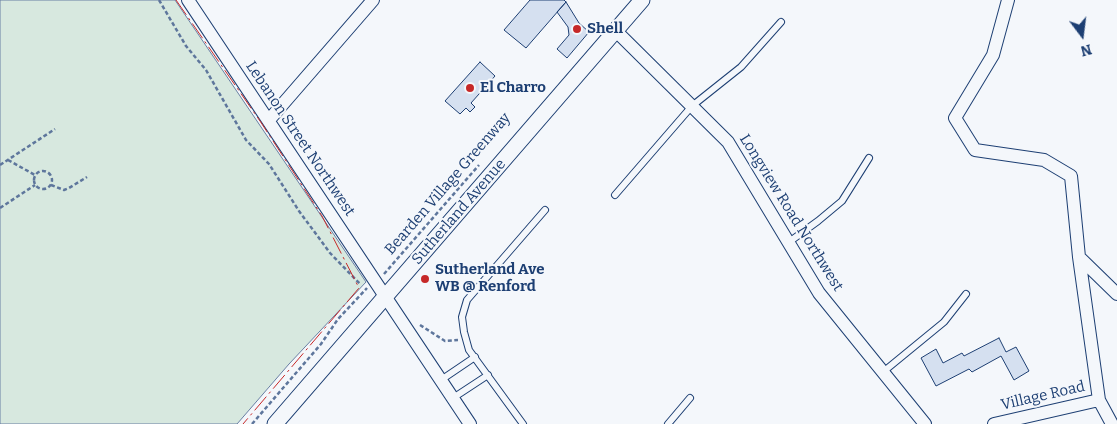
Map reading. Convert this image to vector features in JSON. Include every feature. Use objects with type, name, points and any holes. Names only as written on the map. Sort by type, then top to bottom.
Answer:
[{"type":"street","name":"Lebanon Street Northwest","points":[[188,0],[470,424]]},
{"type":"street","points":[[268,120],[373,0]]},
{"type":"street","name":"Sutherland Avenue","points":[[275,424],[642,0]]},
{"type":"street","points":[[1008,0],[992,55],[955,118],[975,150],[1044,160],[1072,176],[1079,257],[1099,400],[1112,424]]},
{"type":"street","name":"Longview Road Northwest","points":[[616,31],[728,142],[820,294],[925,424]]},
{"type":"street","points":[[1079,257],[1117,294]]},
{"type":"street","name":"Village Road","points":[[994,424],[1099,400]]},
{"type":"lane","points":[[615,195],[692,106],[741,67],[781,22]]},
{"type":"lane","points":[[789,242],[842,201],[870,158]]},
{"type":"lane","points":[[523,424],[469,350],[462,317],[467,300],[545,210]]},
{"type":"lane","points":[[883,372],[944,322],[966,294]]},
{"type":"lane","points":[[441,380],[475,357]]},
{"type":"lane","points":[[453,398],[488,375]]},
{"type":"lane","points":[[668,424],[690,398]]},
{"type":"path","points":[[159,0],[186,46],[206,70],[246,140],[268,164],[330,253],[365,289]]},
{"type":"path","points":[[0,165],[55,129]]},
{"type":"path","points":[[8,160],[34,175]]},
{"type":"path","name":"Bearden Village Greenway","points":[[252,424],[322,344],[338,319],[365,289],[377,283],[481,163]]},
{"type":"path","points":[[34,175],[42,170],[48,172],[52,177],[47,188],[42,189],[35,185]]},
{"type":"path","points":[[34,175],[35,185]]},
{"type":"path","points":[[50,185],[64,190],[87,177]]},
{"type":"path","points":[[0,208],[35,185]]},
{"type":"path","points":[[417,323],[445,341],[466,338]]},
{"type":"shaded area","points":[[0,0],[175,0],[366,282],[289,364],[237,424],[0,424]]},
{"type":"building","points":[[530,0],[564,0],[566,2],[526,48],[504,30]]},
{"type":"building","name":"Shell","points":[[566,2],[579,23],[589,32],[567,58],[557,49],[569,35],[568,27],[557,12]]},
{"type":"building","name":"El Charro","points":[[480,62],[495,76],[471,103],[475,107],[470,112],[466,108],[460,114],[445,101]]},
{"type":"building","points":[[999,338],[1006,352],[1016,347],[1029,371],[1014,380],[1001,356],[972,372],[969,369],[936,386],[921,358],[936,349],[943,363],[962,353],[964,356]]},
{"type":"power","points":[[176,0],[260,121],[322,216],[359,288],[243,424]]},
{"type":"place","name":"Shell","points":[[577,29]]},
{"type":"place","name":"El Charro","points":[[470,88]]},
{"type":"place","name":"Sutherland Ave WB @ Renford","points":[[425,279]]}]
